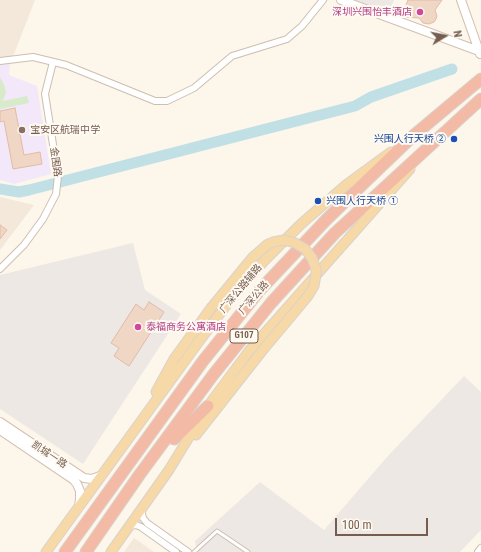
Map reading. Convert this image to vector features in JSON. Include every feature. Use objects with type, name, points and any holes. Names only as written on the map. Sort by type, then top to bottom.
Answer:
[{"type":"highway","name":"广深公路","points":[[65,552],[170,405],[260,290],[326,220],[413,136],[481,79]]},
{"type":"highway","name":"广深公路","points":[[86,552],[140,474],[249,329],[291,280],[335,233],[481,99]]},
{"type":"highway","points":[[140,474],[177,435],[208,406]]},
{"type":"main road","name":"广深公路辅路","points":[[46,552],[140,421],[241,286],[302,224],[346,185],[413,136]]},
{"type":"main road","points":[[169,470],[208,406],[250,351],[381,204],[431,145]]},
{"type":"main road","points":[[112,552],[169,470],[262,351],[308,296],[314,286],[316,269],[312,258],[305,249],[295,243],[284,240],[273,242],[263,247],[244,267],[211,308],[174,358],[140,421]]},
{"type":"street","points":[[0,61],[33,57],[66,65],[155,100],[167,101],[194,88],[232,56],[286,39],[302,26],[323,0]]},
{"type":"street","points":[[342,0],[480,53]]},
{"type":"street","points":[[461,0],[480,53]]},
{"type":"street","name":"金围路","points":[[0,268],[24,245],[46,214],[56,194],[58,180],[45,94],[53,62]]},
{"type":"street","name":"凯城一路","points":[[0,422],[84,478],[92,479],[100,476]]},
{"type":"street","name":"凯城一路","points":[[0,430],[74,480],[80,491],[78,506]]},
{"type":"street","points":[[141,510],[143,518],[147,523],[188,552]]},
{"type":"street","points":[[130,526],[136,525],[141,527],[176,552]]},
{"type":"street","points":[[478,552],[481,548]]},
{"type":"lane","points":[[194,552],[217,531],[248,552]]},
{"type":"shaded area","points":[[0,0],[35,0],[10,64],[0,65]]},
{"type":"shaded area","points":[[353,0],[394,0],[388,14]]},
{"type":"shaded area","name":"宝安区航瑞中学","points":[[10,64],[9,75],[37,86],[51,174],[14,184],[0,180],[0,65]]},
{"type":"shaded area","points":[[0,197],[34,205],[0,250]]},
{"type":"shaded area","points":[[133,243],[145,290],[181,314],[83,464],[0,409],[0,275]]},
{"type":"shaded area","points":[[464,376],[481,392],[481,530],[460,552],[197,551],[195,541],[260,482],[324,530],[387,457]]},
{"type":"shaded area","points":[[134,538],[154,552],[124,552]]},
{"type":"green space","points":[[0,77],[6,92],[3,101],[27,96],[29,103],[0,109]]},
{"type":"building","name":"深圳兴围怡丰酒店","points":[[408,0],[442,0],[435,10],[437,16],[434,22],[429,24],[423,23],[419,18],[403,17]]},
{"type":"building","points":[[15,108],[24,155],[40,152],[42,164],[13,169],[4,121],[0,122],[0,111]]},
{"type":"building","points":[[0,225],[7,230],[0,239]]},
{"type":"building","name":"泰福商务公寓酒店","points":[[149,302],[164,312],[129,366],[114,356],[119,348],[111,343],[136,304],[144,310]]},
{"type":"waterway","points":[[0,189],[19,192],[29,190],[355,106],[371,97],[452,69]]},
{"type":"place","name":"深圳兴围怡丰酒店","points":[[420,12]]},
{"type":"place","name":"宝安区航瑞中学","points":[[22,130]]},
{"type":"place","name":"兴围人行天桥 ②","points":[[454,139]]},
{"type":"place","name":"兴围人行天桥 ①","points":[[318,201]]},
{"type":"place","name":"泰福商务公寓酒店","points":[[138,327]]}]
